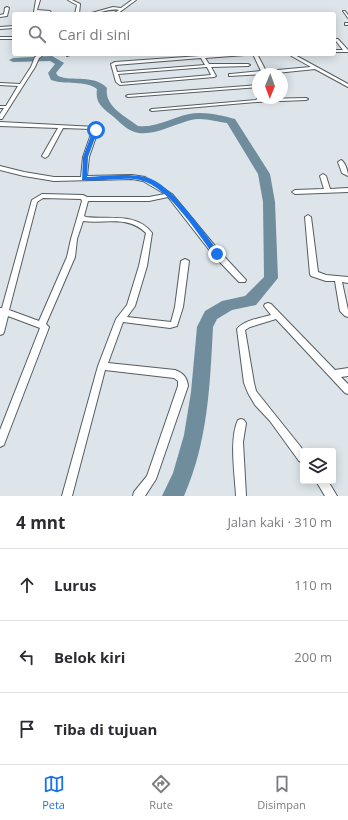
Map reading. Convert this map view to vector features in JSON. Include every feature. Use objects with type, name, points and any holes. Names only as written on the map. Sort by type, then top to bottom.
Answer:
[{"type":"street","points":[[38,0],[35,11],[49,12]]},
{"type":"street","points":[[70,0],[79,5],[77,12]]},
{"type":"street","points":[[117,12],[134,0]]},
{"type":"street","points":[[0,16],[6,14],[7,8]]},
{"type":"street","points":[[98,12],[113,8],[120,9]]},
{"type":"street","points":[[344,12],[348,17]]},
{"type":"street","points":[[0,28],[12,27]]},
{"type":"street","points":[[0,38],[9,38],[12,34]]},
{"type":"street","points":[[336,40],[347,51]]},
{"type":"street","points":[[336,52],[347,51]]},
{"type":"street","points":[[0,118],[37,58],[40,56]]},
{"type":"street","points":[[202,56],[214,76],[120,84],[118,82],[114,64],[202,56]]},
{"type":"street","points":[[256,56],[262,68]]},
{"type":"street","points":[[294,56],[348,86]]},
{"type":"street","points":[[116,73],[208,66],[248,65]]},
{"type":"street","points":[[288,71],[316,68]]},
{"type":"street","points":[[231,75],[252,74]]},
{"type":"street","points":[[0,84],[22,84]]},
{"type":"street","points":[[128,96],[252,87]]},
{"type":"street","points":[[288,99],[306,99]]},
{"type":"street","points":[[152,110],[252,101]]},
{"type":"street","points":[[0,107],[8,107]]},
{"type":"street","points":[[0,124],[91,128],[96,130],[86,157],[84,179]]},
{"type":"street","points":[[45,156],[61,127]]},
{"type":"street","points":[[341,162],[344,172],[348,174]]},
{"type":"street","points":[[0,168],[40,177],[84,179],[139,177],[153,183],[170,195],[217,254],[242,280]]},
{"type":"street","points":[[323,176],[328,191]]},
{"type":"street","points":[[295,192],[348,190]]},
{"type":"street","points":[[0,332],[3,311],[34,201],[42,196],[80,197],[85,199],[149,199],[170,195]]},
{"type":"street","points":[[41,325],[70,257],[85,199]]},
{"type":"street","points":[[67,496],[102,366],[120,319],[131,306],[143,266],[150,233],[145,227],[133,221],[89,220],[81,217]]},
{"type":"street","points":[[308,217],[314,274],[318,276],[348,280]]},
{"type":"street","points":[[120,319],[170,325],[174,324],[179,307],[185,260]]},
{"type":"street","points":[[338,279],[344,311],[348,314]]},
{"type":"street","points":[[268,306],[348,390]]},
{"type":"street","points":[[0,442],[45,327],[3,311]]},
{"type":"street","points":[[277,316],[246,325],[242,329],[248,383],[256,400],[273,419],[300,454]]},
{"type":"street","points":[[102,366],[175,374],[181,376],[183,380],[183,386],[151,479],[138,496]]},
{"type":"street","points":[[333,374],[348,372]]},
{"type":"street","points":[[241,423],[238,442],[241,496]]},
{"type":"street","points":[[323,484],[332,496]]},
{"type":"waterway","points":[[13,60],[52,58],[60,63],[52,73],[54,78],[66,81],[85,81],[97,84],[102,88],[101,95],[104,104],[135,129],[144,130],[159,128],[190,117],[200,116],[231,121],[264,174],[269,202],[271,278],[250,301],[228,305],[211,315],[205,327],[198,413],[194,435],[189,456],[173,496]]},
{"type":"route","points":[[96,130],[86,157],[84,179],[139,177],[153,183],[170,195],[217,254]]}]
